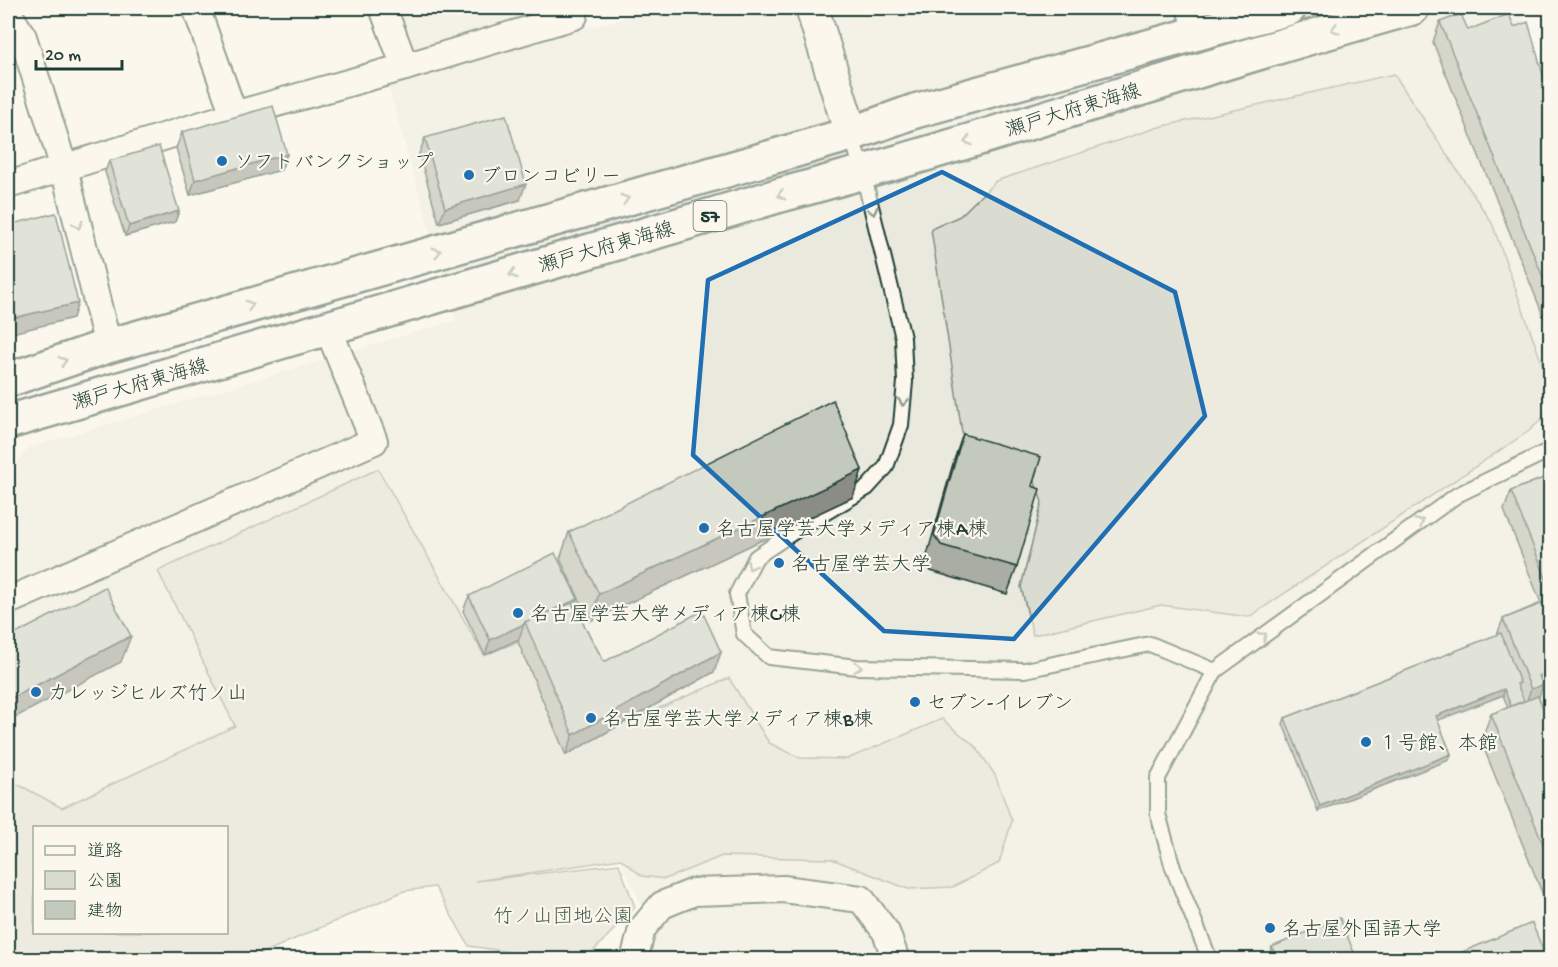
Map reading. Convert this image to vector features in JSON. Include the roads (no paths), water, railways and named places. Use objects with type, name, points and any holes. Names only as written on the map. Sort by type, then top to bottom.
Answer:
[{"type":"main road","name":"瀬戸大府東海線","points":[[8,380],[108,346],[851,134],[1194,20],[1289,8]]},
{"type":"main road","name":"瀬戸大府東海線","points":[[8,422],[777,196],[863,173],[1305,38],[1412,8]]},
{"type":"street","points":[[196,8],[234,115]]},
{"type":"street","points":[[383,8],[405,67]]},
{"type":"street","points":[[8,185],[234,115],[574,16],[571,8]]},
{"type":"street","points":[[812,8],[851,134]]},
{"type":"street","points":[[8,13],[23,37],[64,168],[108,346]]},
{"type":"street","points":[[8,601],[374,441],[328,328]]},
{"type":"street","points":[[634,960],[642,929],[662,904],[694,892],[783,889],[861,899],[886,932],[896,960]]},
{"type":"lane","points":[[851,134],[863,173],[903,338],[905,382],[898,434],[886,467],[867,488],[756,557],[737,594],[744,634],[770,657],[857,667],[1024,670],[1150,644],[1215,671]]},
{"type":"lane","points":[[1210,960],[1173,868],[1158,814],[1158,778],[1215,671],[1457,495],[1551,450]]},
{"type":"place","name":"ソフトバンクショップ","points":[[222,161]]},
{"type":"place","name":"ブロンコビリー","points":[[469,175]]},
{"type":"place","name":"名古屋学芸大学メディア棟A棟","points":[[704,528]]},
{"type":"place","name":"名古屋学芸大学","points":[[779,563]]},
{"type":"place","name":"名古屋学芸大学メディア棟C棟","points":[[518,613]]},
{"type":"place","name":"カレッジヒルズ竹ノ山","points":[[36,692]]},
{"type":"place","name":"セブン-イレブン","points":[[915,702]]},
{"type":"place","name":"名古屋学芸大学メディア棟B棟","points":[[591,718]]},
{"type":"place","name":"１号館、本館","points":[[1366,742]]},
{"type":"place","name":"名古屋外国語大学","points":[[1270,928]]},
{"type":"park label","name":"竹ノ山団地公園","points":[[563,915]]}]
